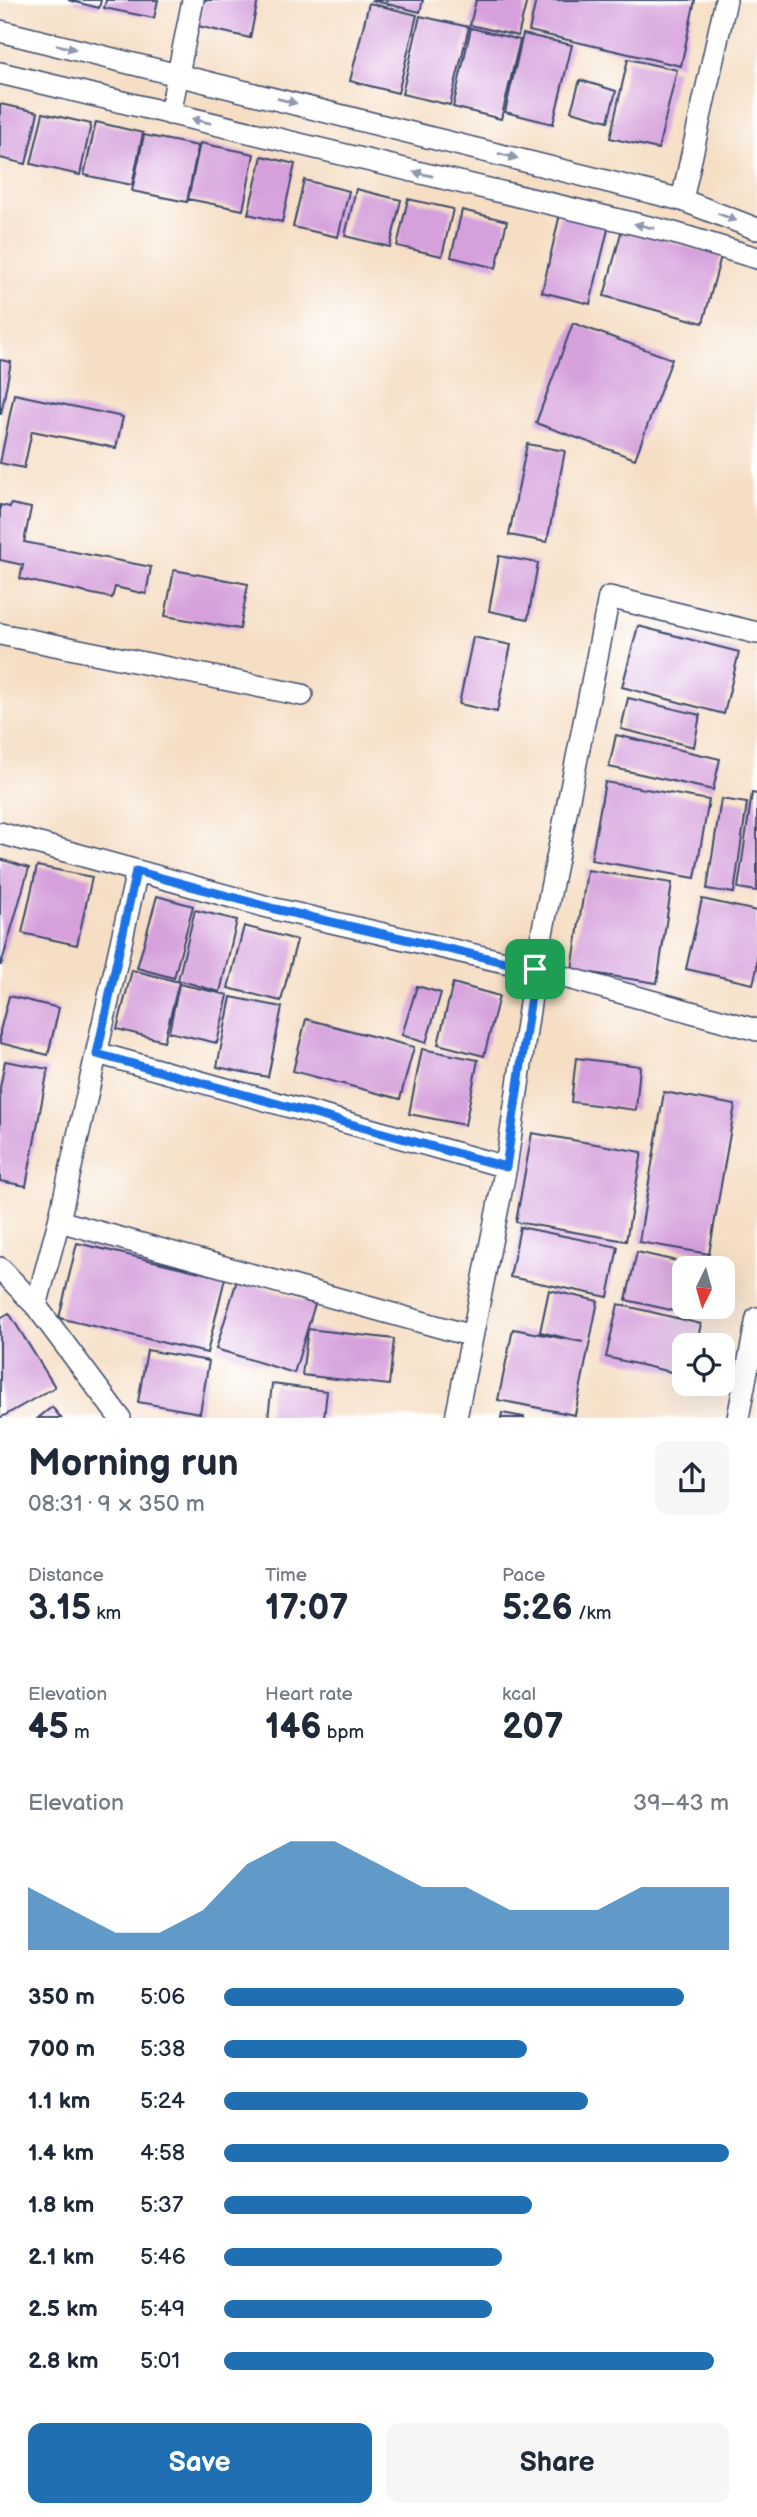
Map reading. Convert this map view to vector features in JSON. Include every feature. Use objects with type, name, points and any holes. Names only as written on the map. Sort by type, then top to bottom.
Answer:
[{"type":"street","points":[[170,114],[176,73],[193,0]]},
{"type":"street","points":[[682,200],[726,0]]},
{"type":"street","points":[[0,31],[682,200],[757,229]]},
{"type":"street","points":[[0,73],[674,233],[757,258]]},
{"type":"street","points":[[456,1418],[506,1167],[535,969],[609,597],[757,633]]},
{"type":"street","points":[[0,634],[302,695]]},
{"type":"street","points":[[0,833],[275,909],[535,969],[757,1030]]},
{"type":"street","points":[[36,1306],[59,1221],[136,871]]},
{"type":"street","points":[[97,1054],[506,1167]]},
{"type":"street","points":[[59,1221],[472,1336]]},
{"type":"street","points":[[0,1268],[36,1306],[120,1418]]},
{"type":"street","points":[[738,1418],[757,1318]]},
{"type":"building","points":[[68,0],[101,0],[99,8]]},
{"type":"building","points":[[106,0],[158,0],[154,18],[104,8]]},
{"type":"building","points":[[204,0],[258,0],[250,38],[198,26]]},
{"type":"building","points":[[371,0],[423,0],[420,12]]},
{"type":"building","points":[[476,0],[527,0],[518,36],[470,25]]},
{"type":"building","points":[[536,0],[695,0],[681,66],[529,31]]},
{"type":"building","points":[[369,3],[417,15],[398,93],[350,81]]},
{"type":"building","points":[[420,16],[469,27],[450,105],[402,94]]},
{"type":"building","points":[[471,28],[520,40],[501,119],[453,107]]},
{"type":"building","points":[[523,34],[572,45],[553,124],[505,112]]},
{"type":"building","points":[[628,59],[677,70],[658,149],[610,138]]},
{"type":"building","points":[[580,80],[616,91],[608,121],[571,111]]},
{"type":"building","points":[[0,104],[38,112],[26,164],[0,158]]},
{"type":"building","points":[[43,113],[91,124],[80,175],[31,164]]},
{"type":"building","points":[[96,122],[143,133],[132,185],[84,175]]},
{"type":"building","points":[[144,135],[198,146],[187,202],[132,191]]},
{"type":"building","points":[[200,143],[254,154],[243,210],[188,199]]},
{"type":"building","points":[[262,156],[295,164],[282,222],[248,214]]},
{"type":"building","points":[[304,180],[349,191],[338,237],[293,227]]},
{"type":"building","points":[[356,189],[401,200],[390,247],[345,236]]},
{"type":"building","points":[[408,199],[453,209],[442,256],[397,246]]},
{"type":"building","points":[[462,210],[507,221],[496,268],[451,257]]},
{"type":"building","points":[[560,214],[609,225],[590,304],[542,292]]},
{"type":"building","points":[[622,229],[721,256],[703,323],[604,296]]},
{"type":"building","points":[[573,323],[672,359],[635,459],[536,423]]},
{"type":"building","points":[[0,360],[11,362],[1,414],[0,414]]},
{"type":"building","points":[[14,394],[123,417],[116,448],[32,431],[24,468],[0,463]]},
{"type":"building","points":[[527,444],[565,451],[547,542],[509,535]]},
{"type":"building","points":[[11,504],[31,508],[24,542],[151,567],[146,594],[115,587],[112,598],[20,579],[23,565],[0,560],[0,505],[10,507]]},
{"type":"building","points":[[499,556],[538,563],[528,619],[489,611]]},
{"type":"building","points":[[174,570],[248,584],[240,629],[165,616]]},
{"type":"building","points":[[638,626],[739,652],[724,714],[622,687]]},
{"type":"building","points":[[473,637],[511,645],[497,712],[459,704]]},
{"type":"building","points":[[628,698],[700,715],[694,747],[621,729]]},
{"type":"building","points":[[616,735],[720,759],[713,790],[609,767]]},
{"type":"building","points":[[605,782],[709,800],[695,878],[591,860]]},
{"type":"building","points":[[752,793],[757,794],[757,891],[738,888]]},
{"type":"building","points":[[721,799],[747,803],[734,893],[707,889]]},
{"type":"building","points":[[0,859],[29,868],[1,965],[0,965]]},
{"type":"building","points":[[37,866],[92,877],[77,945],[22,933]]},
{"type":"building","points":[[587,870],[672,883],[657,983],[572,970]]},
{"type":"building","points":[[157,896],[193,906],[174,978],[137,968]]},
{"type":"building","points":[[702,899],[757,911],[757,968],[753,984],[686,969]]},
{"type":"building","points":[[195,910],[237,920],[220,992],[178,980]]},
{"type":"building","points":[[244,926],[297,940],[281,1001],[228,988]]},
{"type":"building","points":[[132,970],[179,982],[164,1041],[117,1029]]},
{"type":"building","points":[[453,983],[499,996],[484,1056],[438,1044]]},
{"type":"building","points":[[179,984],[228,995],[217,1043],[169,1032]]},
{"type":"building","points":[[417,986],[441,993],[426,1043],[402,1035]]},
{"type":"building","points":[[9,996],[59,1008],[48,1055],[0,1043],[0,1031]]},
{"type":"building","points":[[231,997],[282,1007],[268,1077],[217,1067]]},
{"type":"building","points":[[306,1019],[414,1047],[400,1099],[293,1071]]},
{"type":"building","points":[[422,1049],[478,1060],[465,1125],[409,1114]]},
{"type":"building","points":[[576,1058],[640,1066],[636,1110],[571,1102]]},
{"type":"building","points":[[5,1061],[48,1069],[26,1186],[0,1181],[0,1088]]},
{"type":"building","points":[[664,1092],[735,1105],[709,1254],[639,1242]]},
{"type":"building","points":[[532,1133],[642,1152],[626,1241],[516,1222]]},
{"type":"building","points":[[520,1227],[618,1247],[608,1297],[510,1277]]},
{"type":"building","points":[[77,1243],[225,1278],[207,1353],[59,1318]]},
{"type":"building","points":[[637,1252],[672,1260],[672,1310],[626,1300]]},
{"type":"building","points":[[237,1280],[315,1304],[294,1373],[216,1349]]},
{"type":"building","points":[[549,1290],[598,1301],[575,1415],[498,1400],[513,1329],[583,1342],[540,1332]]},
{"type":"building","points":[[618,1304],[672,1317],[672,1320],[701,1324],[699,1333],[672,1333],[672,1372],[606,1357]]},
{"type":"building","points":[[9,1313],[55,1387],[0,1418],[0,1318]]},
{"type":"building","points":[[308,1329],[394,1339],[389,1385],[302,1375]]},
{"type":"building","points":[[147,1350],[209,1361],[200,1413],[138,1402]]},
{"type":"building","points":[[272,1384],[327,1391],[324,1418],[268,1418]]},
{"type":"building","points":[[52,1407],[61,1418],[38,1418]]},
{"type":"building","points":[[502,1413],[524,1417],[524,1418],[501,1418]]},
{"type":"route","points":[[136,871],[275,909],[535,969],[506,1167],[97,1054],[136,871]]}]
